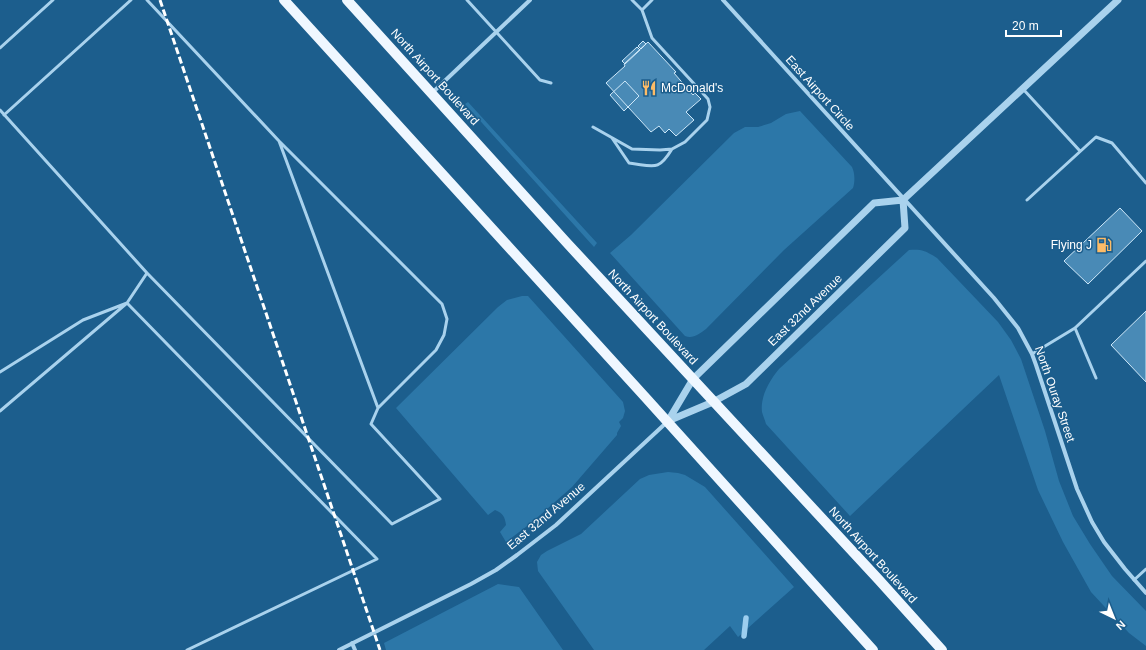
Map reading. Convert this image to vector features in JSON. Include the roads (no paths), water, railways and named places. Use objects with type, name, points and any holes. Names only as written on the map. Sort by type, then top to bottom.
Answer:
[{"type":"main road","points":[[284,0],[874,650]]},
{"type":"main road","name":"North Airport Boulevard","points":[[347,0],[713,402],[874,574],[942,650]]},
{"type":"street","points":[[432,93],[530,0]]},
{"type":"street","name":"East Airport Circle","points":[[723,0],[903,200]]},
{"type":"street","points":[[903,200],[1118,0]]},
{"type":"street","name":"East 32nd Avenue","points":[[339,650],[496,570],[556,525],[668,422],[693,379],[874,203],[903,200],[905,228],[746,384],[713,402],[668,422]]},
{"type":"street","name":"North Ouray Street","points":[[903,200],[994,298],[1018,328],[1032,354],[1077,489],[1092,522],[1104,542],[1146,593]]},
{"type":"street","points":[[352,644],[355,650]]},
{"type":"lane","points":[[0,48],[53,0]]},
{"type":"lane","points":[[4,115],[131,0]]},
{"type":"lane","points":[[0,110],[148,273],[392,524],[440,499],[371,424],[378,408],[436,350],[444,335],[447,319],[442,304],[279,141],[147,0]]},
{"type":"lane","points":[[467,0],[540,80],[551,83]]},
{"type":"lane","points":[[593,127],[632,149],[672,149],[685,142],[707,120],[710,111],[710,102],[704,93],[652,38],[642,10],[632,0]]},
{"type":"lane","points":[[642,10],[652,0]]},
{"type":"lane","points":[[1023,88],[1080,151]]},
{"type":"lane","points":[[611,136],[629,163],[656,166],[662,164],[672,149]]},
{"type":"lane","points":[[1027,200],[1096,137],[1112,143],[1146,183]]},
{"type":"lane","points":[[279,141],[378,408]]},
{"type":"lane","points":[[1032,354],[1075,328],[1146,262]]},
{"type":"lane","points":[[0,411],[127,303],[148,273]]},
{"type":"lane","points":[[0,372],[83,320],[127,303]]},
{"type":"lane","points":[[127,303],[377,559],[187,650]]},
{"type":"lane","points":[[1075,328],[1096,378]]},
{"type":"lane","points":[[1134,580],[1146,569]]},
{"type":"waterway","points":[[744,636],[746,618]]},
{"type":"railway","points":[[160,0],[380,650]]},
{"type":"place","name":"McDonald's","points":[[649,88]]},
{"type":"place","name":"Flying J","points":[[1104,245]]}]
